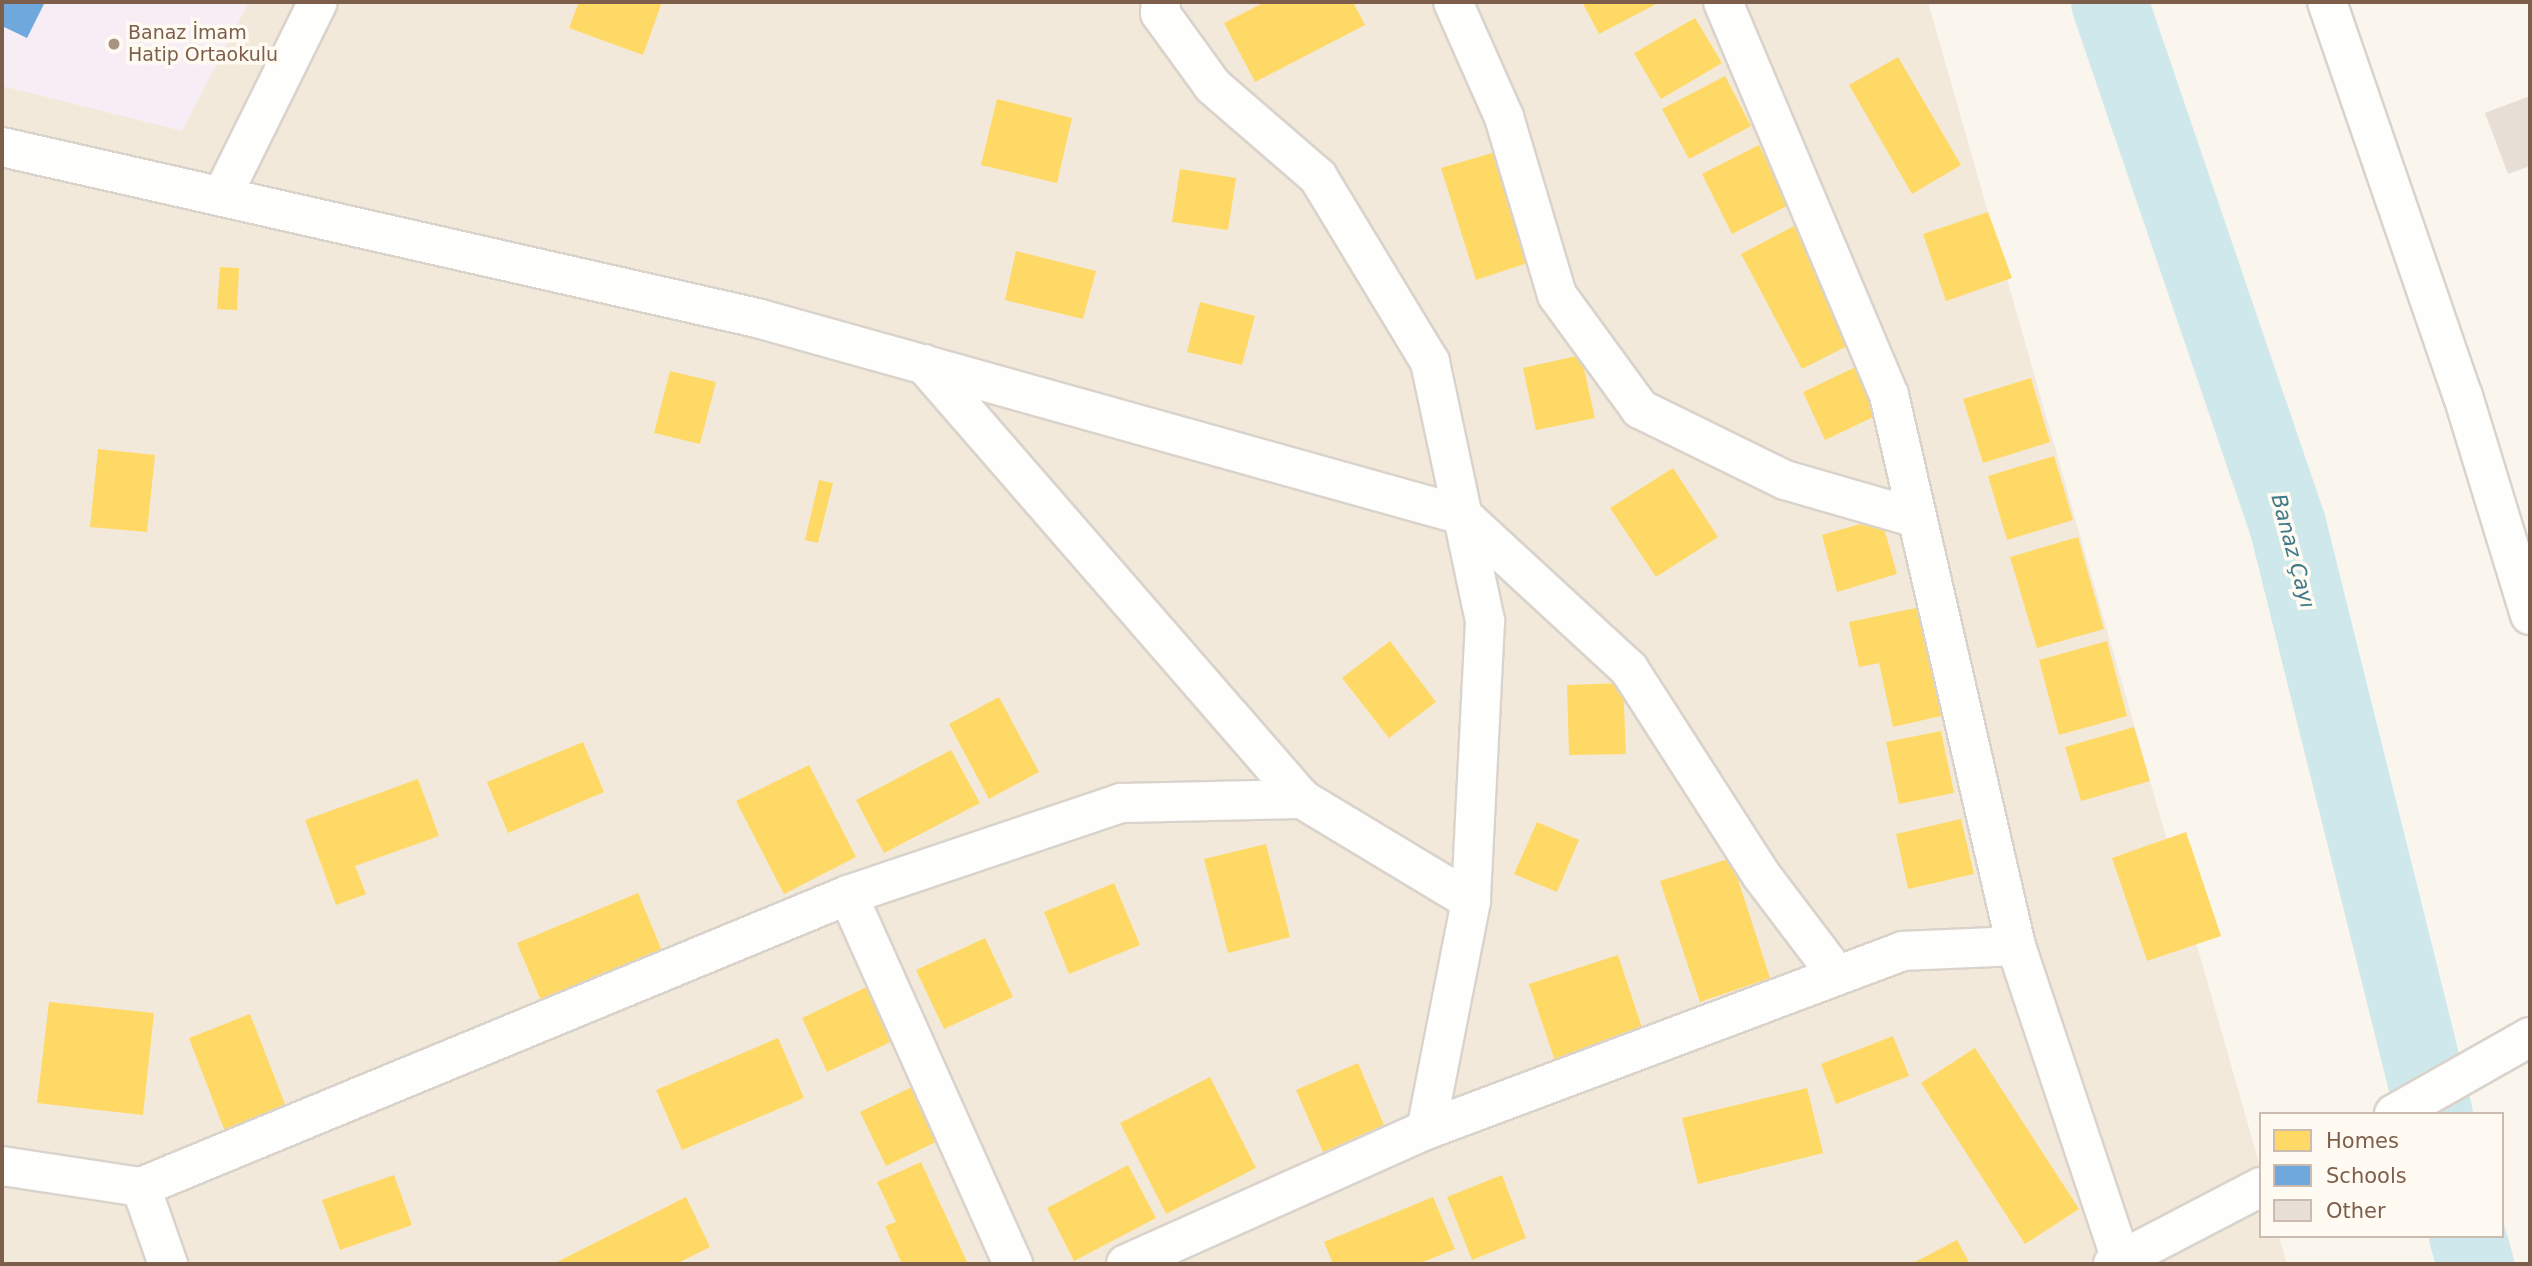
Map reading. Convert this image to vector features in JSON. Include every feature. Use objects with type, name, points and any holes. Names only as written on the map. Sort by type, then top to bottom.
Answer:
[{"type":"street","points":[[222,196],[318,2]]},
{"type":"street","points":[[1452,2],[1504,117],[1557,295],[1640,409],[1785,480],[1917,518]]},
{"type":"street","points":[[1723,2],[1889,395],[2016,946],[2117,1262],[2259,1188]]},
{"type":"street","points":[[2327,2],[2463,396],[2530,615]]},
{"type":"street","points":[[1170,6],[1213,86],[1318,177],[1430,362],[1485,621],[1471,901],[1426,1130]]},
{"type":"street","points":[[2,147],[757,317],[1462,515],[1629,669],[1762,876],[1837,975]]},
{"type":"street","points":[[924,364],[1302,799],[1471,901]]},
{"type":"street","points":[[2,1166],[141,1187],[848,895],[1121,803],[1302,799]]},
{"type":"street","points":[[848,895],[1013,1264]]},
{"type":"street","points":[[1126,1264],[1426,1130],[1903,951],[2016,946]]},
{"type":"street","points":[[2398,1112],[2530,1037]]},
{"type":"street","points":[[141,1187],[168,1264]]},
{"type":"shaded area","points":[[2,2],[1928,2],[2259,1163],[2259,1238],[2280,1238],[2287,1264],[2,1264]]},
{"type":"shaded area","name":"Banaz İmam Hatip Ortaokulu","points":[[2,2],[249,2],[182,131],[2,86]]},
{"type":"building: Homes","points":[[579,2],[662,2],[643,55],[569,28]]},
{"type":"building: Homes","points":[[1265,2],[1353,2],[1365,25],[1255,82],[1224,23]]},
{"type":"building: Homes","points":[[1582,2],[1660,2],[1599,34]]},
{"type":"building: Homes","points":[[1695,18],[1722,63],[1661,99],[1634,53]]},
{"type":"building: Homes","points":[[1898,57],[1961,165],[1912,194],[1849,85]]},
{"type":"building: Homes","points":[[1725,76],[1751,126],[1689,159],[1662,109]]},
{"type":"building: Homes","points":[[997,99],[1072,118],[1057,183],[981,165]]},
{"type":"building: Homes","points":[[1759,145],[1789,205],[1732,234],[1702,174]]},
{"type":"building: Homes","points":[[1502,150],[1537,260],[1476,280],[1441,168]]},
{"type":"building: Homes","points":[[1180,169],[1236,178],[1228,230],[1172,222]]},
{"type":"building: Homes","points":[[1988,212],[2012,278],[1946,301],[1923,234]]},
{"type":"building: Homes","points":[[1794,226],[1855,342],[1802,369],[1741,254]]},
{"type":"building: Homes","points":[[1016,251],[1096,271],[1083,319],[1005,300]]},
{"type":"building: Homes","points":[[220,267],[239,268],[237,310],[217,309]]},
{"type":"building: Homes","points":[[1200,302],[1255,316],[1242,365],[1187,352]]},
{"type":"building: Homes","points":[[1581,355],[1595,418],[1536,430],[1523,368]]},
{"type":"building: Homes","points":[[1864,363],[1886,411],[1825,440],[1803,392]]},
{"type":"building: Homes","points":[[670,371],[716,382],[700,444],[654,433]]},
{"type":"building: Homes","points":[[2031,378],[2050,442],[1983,463],[1963,399]]},
{"type":"building: Homes","points":[[98,449],[155,455],[147,532],[90,527]]},
{"type":"building: Homes","points":[[2054,456],[2073,520],[2007,540],[1988,476]]},
{"type":"building: Homes","points":[[1673,468],[1718,537],[1656,577],[1610,508]]},
{"type":"building: Homes","points":[[819,480],[833,483],[818,543],[805,540]]},
{"type":"building: Homes","points":[[1881,518],[1897,574],[1837,592],[1822,535]]},
{"type":"building: Homes","points":[[2078,537],[2104,629],[2037,648],[2010,557]]},
{"type":"building: Homes","points":[[1930,605],[1954,713],[1893,727],[1879,663],[1859,667],[1849,622]]},
{"type":"building: Homes","points":[[1390,641],[1436,702],[1389,738],[1342,678]]},
{"type":"building: Homes","points":[[2107,641],[2127,716],[2059,735],[2039,660]]},
{"type":"building: Homes","points":[[1623,683],[1626,754],[1569,755],[1567,685]]},
{"type":"building: Homes","points":[[999,697],[1039,772],[989,799],[949,724]]},
{"type":"building: Homes","points":[[2134,727],[2150,781],[2081,801],[2065,747]]},
{"type":"building: Homes","points":[[1941,731],[1954,793],[1899,804],[1886,742]]},
{"type":"building: Homes","points":[[583,742],[604,792],[508,833],[487,782]]},
{"type":"building: Homes","points":[[951,750],[980,803],[884,853],[856,800]]},
{"type":"building: Homes","points":[[809,765],[856,857],[784,894],[736,801]]},
{"type":"building: Homes","points":[[418,779],[439,836],[355,866],[366,894],[336,905],[305,820]]},
{"type":"building: Homes","points":[[1961,819],[1974,874],[1908,889],[1896,834]]},
{"type":"building: Homes","points":[[1537,822],[1579,840],[1557,892],[1514,874]]},
{"type":"building: Homes","points":[[2186,832],[2221,936],[2147,961],[2112,858]]},
{"type":"building: Homes","points":[[1266,844],[1290,937],[1228,953],[1204,859]]},
{"type":"building: Homes","points":[[1731,858],[1770,978],[1700,1002],[1660,881]]},
{"type":"building: Homes","points":[[1114,883],[1140,945],[1069,974],[1044,912]]},
{"type":"building: Homes","points":[[638,893],[665,958],[544,1008],[517,943]]},
{"type":"building: Homes","points":[[985,938],[1013,997],[944,1029],[916,970]]},
{"type":"building: Homes","points":[[1618,955],[1647,1043],[1559,1073],[1529,984]]},
{"type":"building: Homes","points":[[875,983],[901,1037],[827,1072],[802,1018]]},
{"type":"building: Homes","points":[[49,1002],[154,1013],[143,1115],[37,1103]]},
{"type":"building: Homes","points":[[250,1014],[290,1117],[229,1142],[189,1038]]},
{"type":"building: Homes","points":[[1893,1036],[1909,1076],[1836,1104],[1821,1064]]},
{"type":"building: Homes","points":[[778,1038],[804,1098],[682,1150],[656,1090]]},
{"type":"building: Homes","points":[[1975,1048],[2079,1209],[2025,1244],[1921,1083]]},
{"type":"building: Homes","points":[[1358,1063],[1384,1125],[1323,1152],[1296,1090]]},
{"type":"building: Homes","points":[[1210,1077],[1256,1168],[1166,1214],[1120,1123]]},
{"type":"building: Homes","points":[[914,1086],[940,1140],[886,1166],[860,1112]]},
{"type":"building: Homes","points":[[1807,1088],[1823,1153],[1698,1184],[1682,1118]]},
{"type":"building: Homes","points":[[921,1162],[968,1264],[902,1264],[885,1226],[896,1222],[877,1182]]},
{"type":"building: Homes","points":[[1128,1165],[1156,1218],[1074,1261],[1047,1208]]},
{"type":"building: Homes","points":[[394,1175],[412,1225],[340,1250],[322,1200]]},
{"type":"building: Homes","points":[[1502,1175],[1526,1238],[1472,1260],[1447,1197]]},
{"type":"building: Homes","points":[[686,1197],[710,1247],[676,1264],[553,1264]]},
{"type":"building: Homes","points":[[1433,1197],[1455,1249],[1418,1264],[1333,1264],[1324,1242]]},
{"type":"building: Homes","points":[[1957,1240],[1970,1264],[1911,1264]]},
{"type":"building: Schools","points":[[2,2],[45,2],[27,38],[2,26]]},
{"type":"building: Other","points":[[2530,96],[2530,166],[2508,174],[2485,113]]},
{"type":"waterway","name":"Banaz Çayı","points":[[2109,2],[2287,524],[2434,1112]]},
{"type":"waterway","name":"Banaz Çayı","points":[[2468,1238],[2475,1264]]},
{"type":"place","name":"Banaz İmam Hatip Ortaokulu","points":[[114,44]]}]
